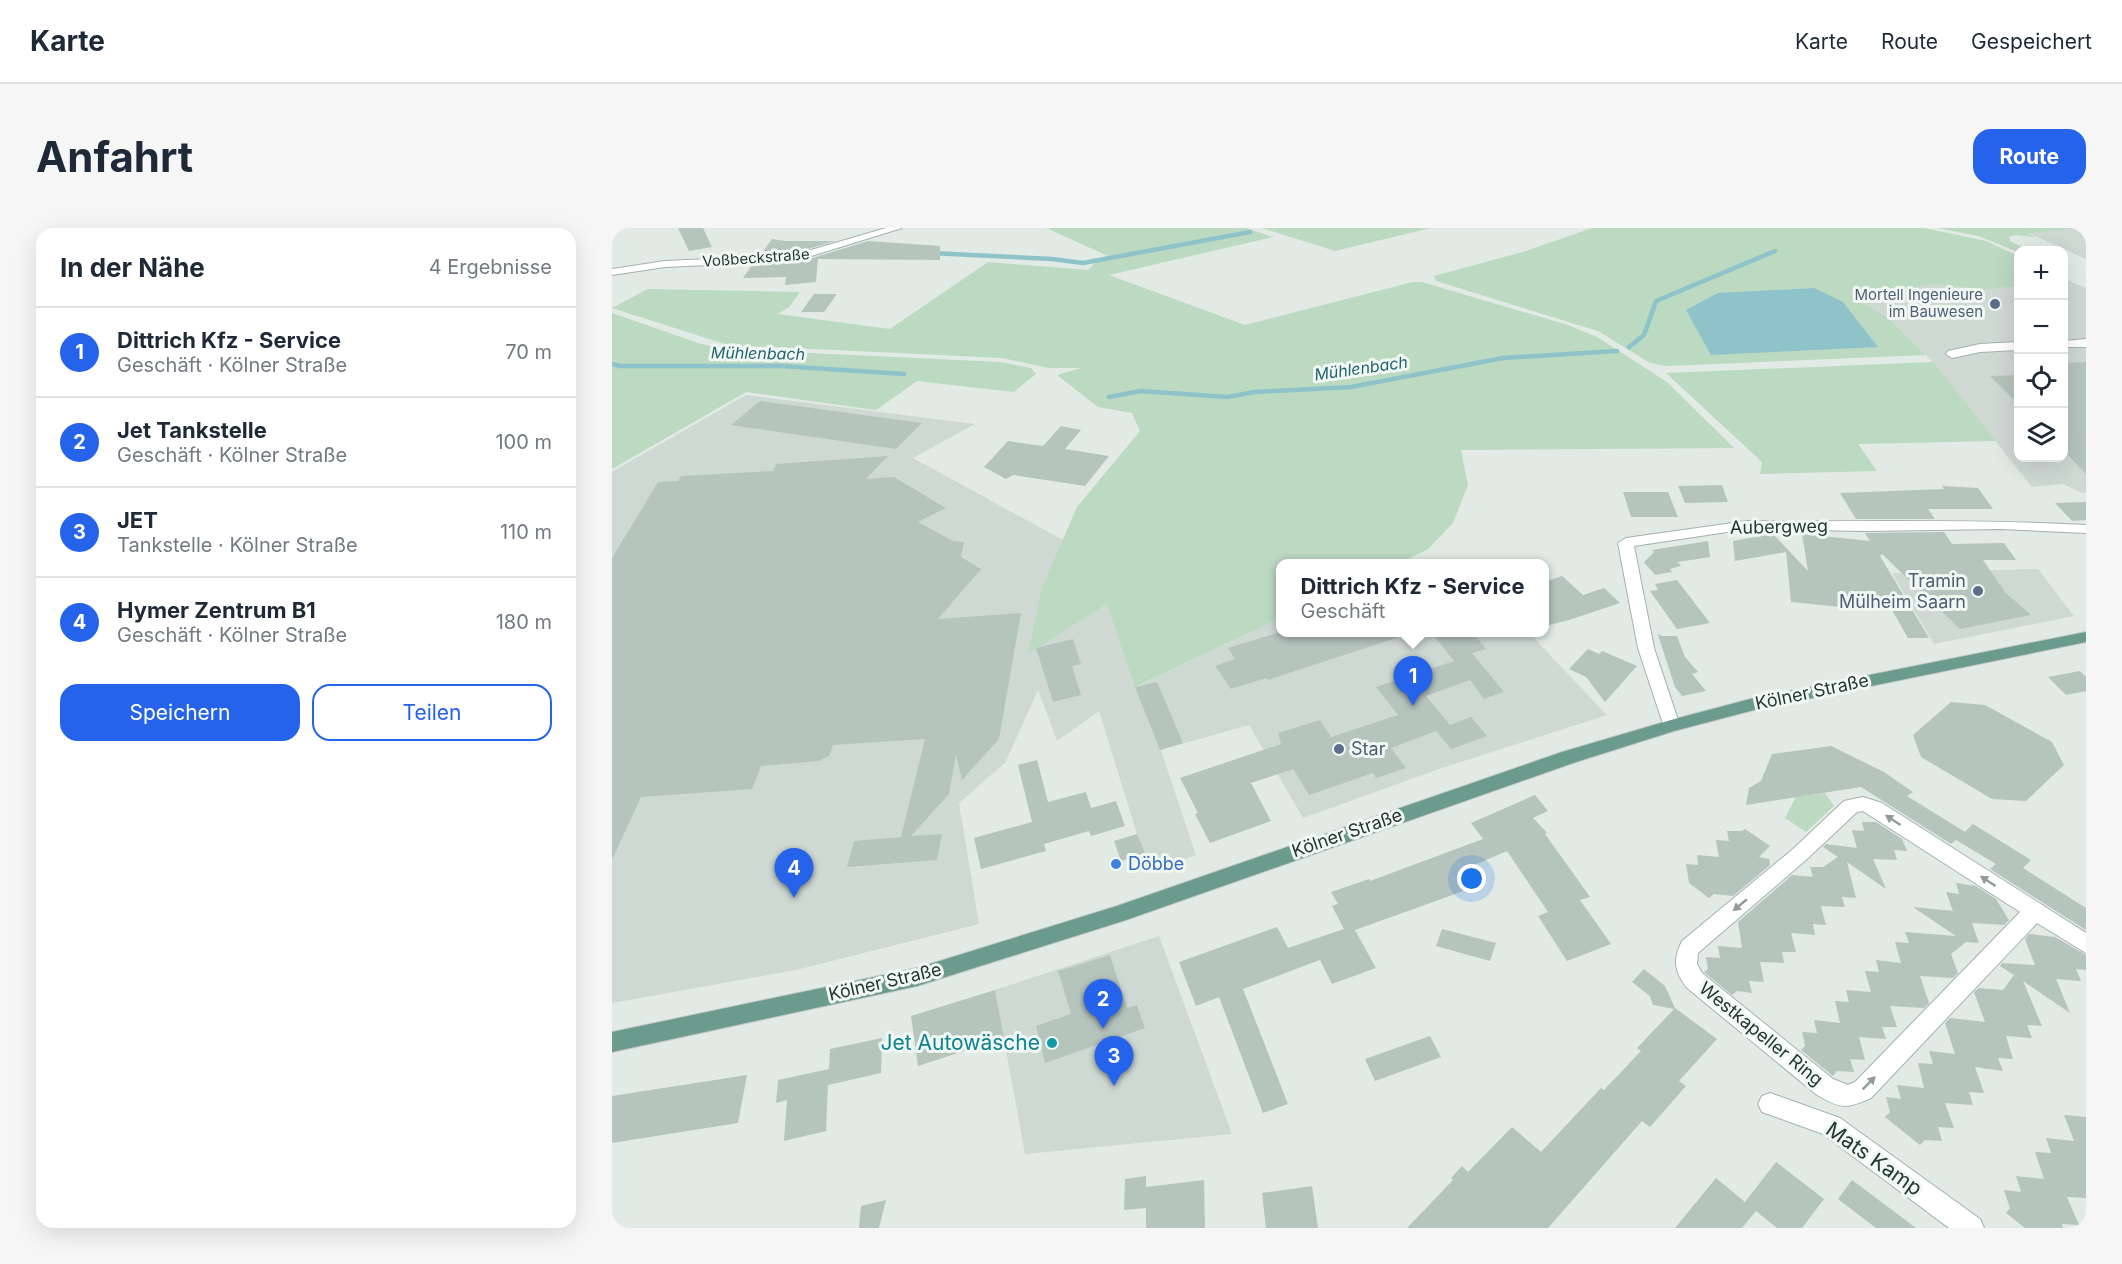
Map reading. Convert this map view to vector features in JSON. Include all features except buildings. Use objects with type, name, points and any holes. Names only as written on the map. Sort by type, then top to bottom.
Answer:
[{"type":"main road","name":"Kölner Straße","points":[[612,1042],[917,976],[1119,914],[1569,756],[1671,726],[1754,704],[2086,638]]},
{"type":"street","name":"Voßbeckstraße","points":[[612,272],[665,264],[795,258],[897,228]]},
{"type":"street","points":[[2068,344],[2086,343]]},
{"type":"street","points":[[1952,354],[1980,348],[2014,346]]},
{"type":"street","name":"Aubergweg","points":[[1671,726],[1646,648],[1626,543],[1748,525],[1865,527],[2001,525],[2086,529]]},
{"type":"street","name":"Westkapeller Ring","points":[[2035,911],[1863,1090],[1849,1096],[1839,1095],[1826,1087],[1694,980],[1687,972],[1685,964],[1690,947],[1800,854],[1851,806],[1863,804],[1875,808],[2035,911],[2086,944]]},
{"type":"street","name":"Mats Kamp","points":[[1770,1104],[1831,1126],[1971,1228]]},
{"type":"shaded area","points":[[2086,228],[2086,259],[2068,251],[2068,246],[2057,246],[2026,232]]},
{"type":"shaded area","points":[[2068,280],[2086,288],[2086,492],[2082,493],[2063,484],[2032,487],[1926,355],[1887,317],[1853,298],[1935,284],[1985,290],[2014,286],[2014,462],[2068,462]]},
{"type":"shaded area","points":[[746,395],[975,424],[913,458],[1063,540],[1042,587],[1036,648],[1107,604],[1136,687],[1276,620],[1276,637],[1533,637],[1607,715],[1439,769],[1303,818],[1249,725],[1161,750],[1196,855],[1152,870],[1137,834],[1099,711],[1057,741],[1038,690],[1005,763],[959,803],[979,924],[796,970],[612,1003],[612,472]]},
{"type":"shaded area","name":"Tramin Mülheim Saarn","points":[[2038,569],[2074,616],[1934,644],[1892,573]]},
{"type":"shaded area","points":[[1159,936],[1232,1134],[1025,1154],[995,990]]},
{"type":"green space","points":[[1046,228],[1246,228],[1273,237],[1109,275],[1245,325],[1413,282],[1422,282],[1568,325],[1597,337],[1667,382],[1734,448],[1461,450],[1468,485],[1453,523],[1427,550],[1407,559],[1276,559],[1276,620],[1135,687],[1107,604],[1028,654],[1042,587],[1077,507],[1140,431],[1132,413],[1098,407],[1057,375],[1081,368],[1049,368],[1002,358],[728,345],[612,308],[648,289],[800,292],[790,306],[778,314],[890,329],[988,262],[1088,270],[1098,260],[1108,256]]},
{"type":"green space","points":[[1262,228],[1431,228],[1335,251]]},
{"type":"green space","points":[[1592,228],[1924,228],[1986,241],[2014,254],[2014,286],[1985,290],[1935,284],[1854,298],[1887,317],[1926,355],[1667,366],[1650,363],[1598,331],[1436,281],[1434,276],[1526,251]]},
{"type":"green space","points":[[1937,228],[2080,228],[2027,233],[2035,237],[2015,235],[2009,237],[2010,241],[2020,246],[2014,246],[2014,250],[1978,236]]},
{"type":"green space","points":[[612,313],[698,343],[723,349],[1001,362],[1031,368],[1036,374],[1014,392],[917,381],[876,410],[746,392],[612,469]]},
{"type":"green space","points":[[1933,362],[1996,441],[1858,444],[1877,471],[1760,474],[1762,462],[1666,373]]},
{"type":"green space","points":[[1825,793],[1834,806],[1806,832],[1785,818],[1796,797]]},
{"type":"water","points":[[1814,288],[1843,302],[1878,347],[1711,355],[1686,310],[1718,293]]},
{"type":"waterway","points":[[931,253],[1052,259],[1083,263],[1250,232]]},
{"type":"waterway","name":"Mühlenbach","points":[[1629,347],[1644,335],[1656,301],[1775,251]]},
{"type":"waterway","name":"Mühlenbach","points":[[1109,397],[1141,391],[1227,397],[1255,392],[1351,387],[1503,358],[1617,351]]},
{"type":"waterway","name":"Mühlenbach","points":[[612,364],[620,366],[781,366],[904,374]]},
{"type":"place","name":"Mortell Ingenieure im Bauwesen","points":[[1995,304]]},
{"type":"place","name":"Tramin Mülheim Saarn","points":[[1978,591]]},
{"type":"place","name":"Dittrich Kfz - Service","points":[[1413,706]]},
{"type":"place","name":"Star","points":[[1339,749]]},
{"type":"place","name":"Döbbe","points":[[1116,864]]},
{"type":"place","name":"Hymer Zentrum B1","points":[[794,898]]},
{"type":"place","name":"Jet Tankstelle","points":[[1103,1029]]},
{"type":"place","name":"Jet Autowäsche","points":[[1052,1043]]},
{"type":"place","name":"JET","points":[[1114,1086]]}]
